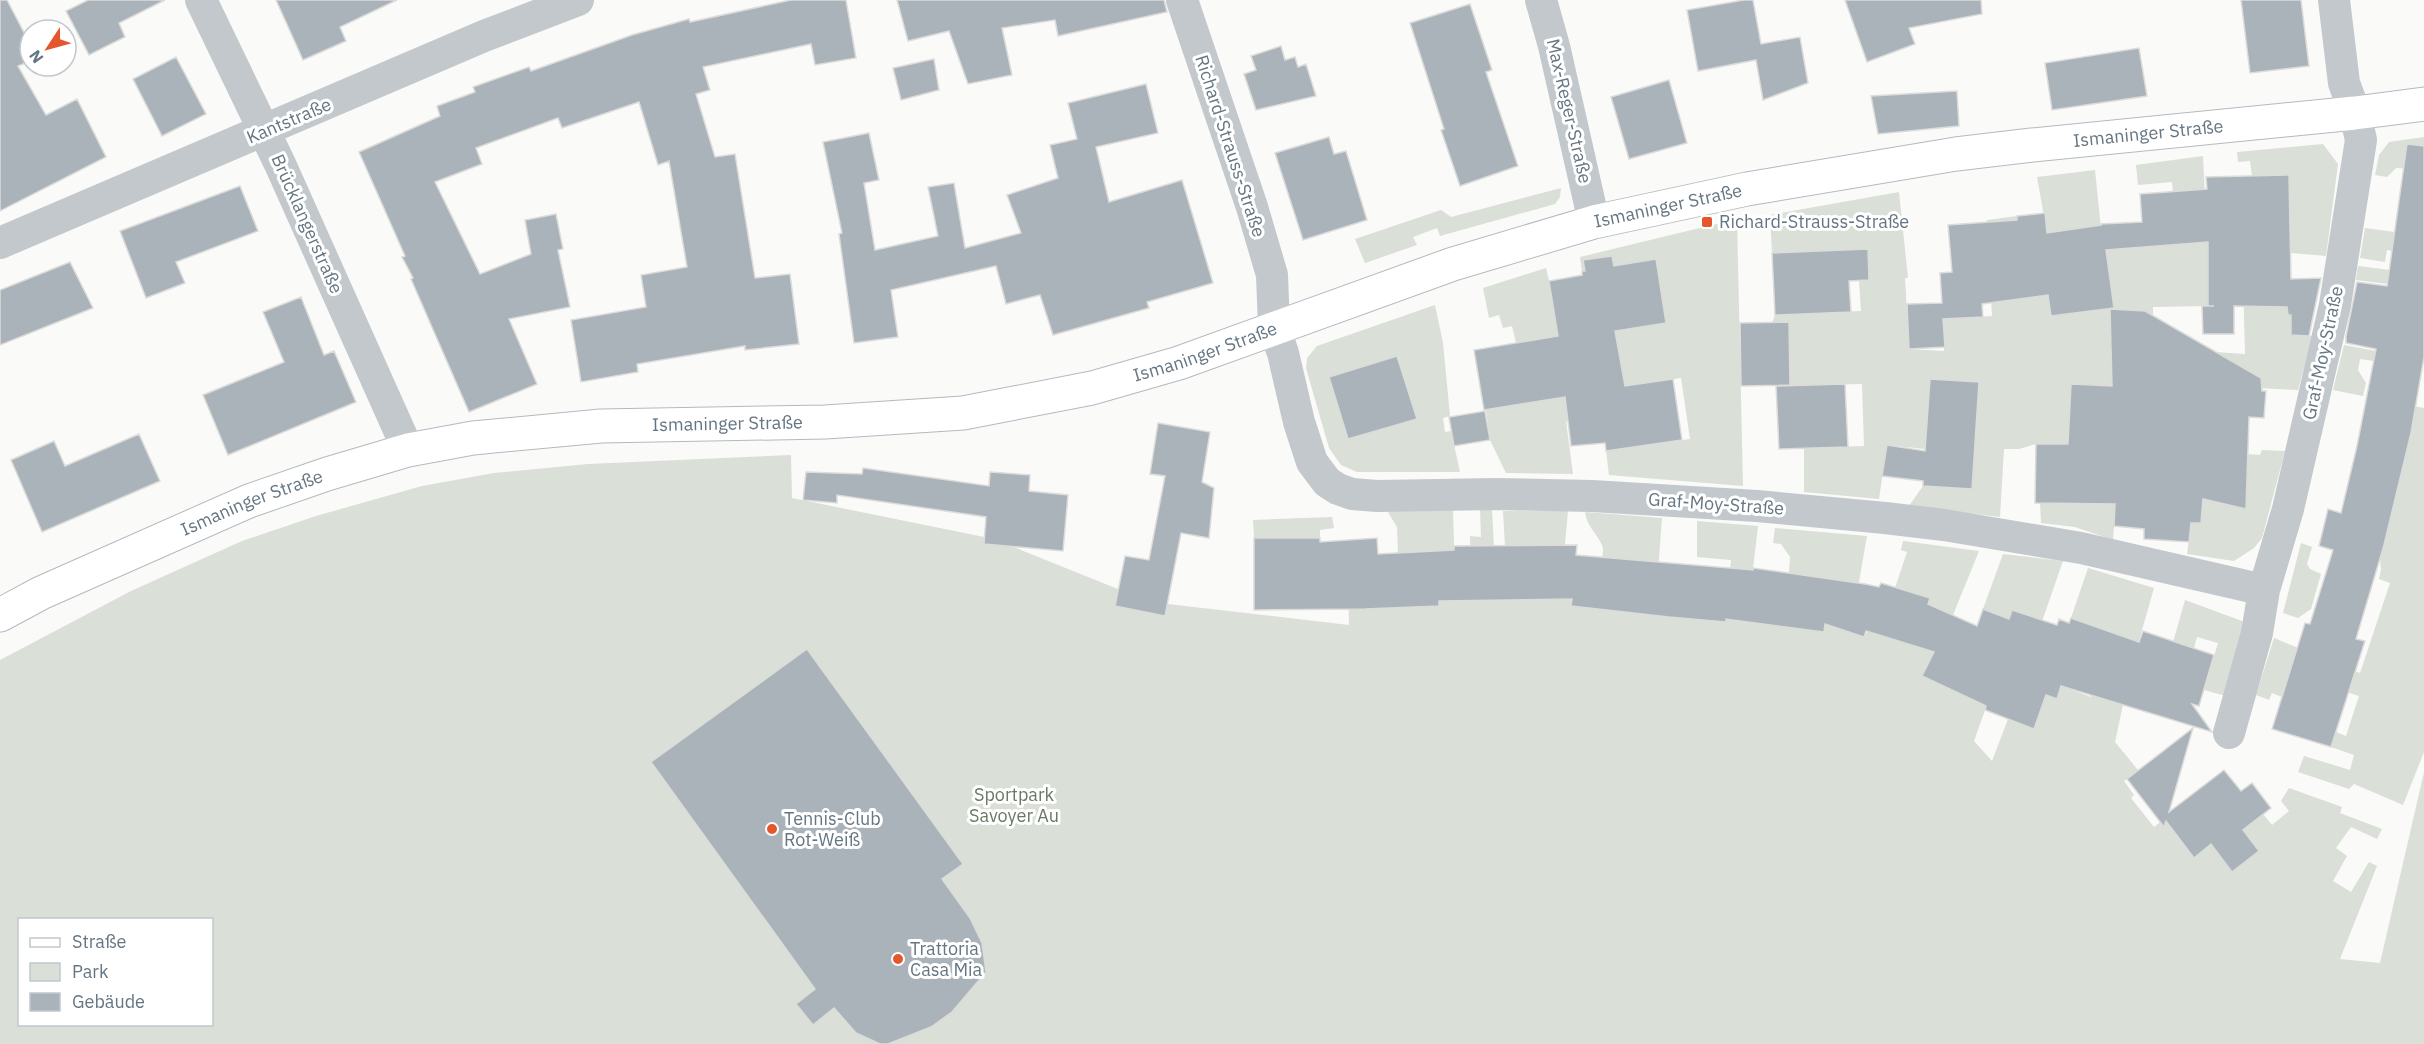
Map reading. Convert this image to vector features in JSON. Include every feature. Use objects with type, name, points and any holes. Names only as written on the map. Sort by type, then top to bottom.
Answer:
[{"type":"street","name":"Brücklangerstraße","points":[[201,0],[265,131],[408,450]]},
{"type":"street","name":"Kantstraße","points":[[0,243],[483,36],[578,0]]},
{"type":"street","name":"Richard-Strauss-Straße","points":[[1182,0],[1252,207],[1272,275],[1274,328]]},
{"type":"street","name":"Max-Reger-Straße","points":[[1541,0],[1554,46],[1594,222]]},
{"type":"street","points":[[2334,0],[2344,83],[2355,113]]},
{"type":"street","name":"Ismaninger Straße","points":[[0,615],[41,593],[249,501],[327,474],[408,450],[473,438],[601,426],[825,422],[963,413],[1092,388],[1179,363],[1453,264],[1594,222],[1747,189],[1956,154],[2424,104]]},
{"type":"street","name":"Graf-Moy-Straße","points":[[2229,733],[2257,633],[2264,590],[2288,509],[2338,289],[2361,140],[2355,113]]},
{"type":"street","name":"Graf-Moy-Straße","points":[[1274,328],[1283,353],[1299,422],[1312,462],[1327,482],[1352,494],[1592,496],[1757,506],[1885,518],[1944,525],[2080,548],[2264,590]]},
{"type":"green space","points":[[2424,137],[2424,170],[2396,168],[2387,177],[2375,175],[2379,155],[2389,142]]},
{"type":"green space","points":[[2323,144],[2338,164],[2326,256],[2291,253],[2289,176],[2252,176],[2250,161],[2238,162],[2237,152]]},
{"type":"green space","points":[[2203,156],[2206,219],[2223,219],[2209,306],[2153,307],[2153,349],[2111,352],[2116,499],[2113,540],[2075,527],[2041,523],[2040,503],[2088,445],[2036,444],[2019,449],[2004,449],[2000,517],[1909,506],[1923,486],[1972,489],[1979,382],[1930,379],[1925,449],[1887,445],[1879,499],[1804,492],[1804,448],[1864,446],[1862,384],[1773,386],[1772,323],[1775,315],[1861,311],[1859,281],[1869,280],[1772,253],[1770,215],[1899,192],[1908,278],[1905,278],[1909,349],[1944,351],[1944,319],[1992,316],[1987,220],[2017,216],[2028,298],[2048,295],[2051,316],[2101,309],[2090,227],[2047,233],[2037,177],[2095,170],[2103,248],[2120,249],[2173,192],[2172,182],[2138,185],[2136,165]]},
{"type":"green space","points":[[1561,188],[1560,197],[1555,204],[1440,236],[1437,228],[1413,237],[1417,245],[1365,263],[1355,239],[1441,210],[1451,217]]},
{"type":"green space","points":[[1737,219],[1743,486],[1609,475],[1606,451],[1690,439],[1681,378],[1604,389],[1620,358],[1615,331],[1666,323],[1656,260],[1582,271],[1580,257]]},
{"type":"green space","points":[[2365,228],[2395,232],[2392,251],[2387,250],[2385,262],[2360,258]]},
{"type":"green space","points":[[2358,266],[2390,270],[2388,284],[2356,280]]},
{"type":"green space","points":[[1546,268],[1571,335],[1516,343],[1512,326],[1503,328],[1499,315],[1489,318],[1483,288]]},
{"type":"green space","points":[[2286,279],[2291,335],[2313,336],[2298,390],[2214,386],[2215,352],[2245,354],[2243,280]]},
{"type":"green space","points":[[1435,305],[1443,343],[1450,416],[1443,418],[1445,432],[1451,431],[1460,472],[1357,472],[1341,465],[1329,448],[1306,368],[1307,358],[1317,346]],"holes":[[[1398,357],[1416,419],[1348,439],[1329,377]]]},
{"type":"green space","points":[[2344,345],[2376,351],[2374,361],[2360,359],[2358,370],[2366,383],[2363,396],[2333,390]]},
{"type":"green space","points":[[1568,396],[1581,419],[1566,421],[1573,474],[1506,473],[1490,440],[1486,410]]},
{"type":"green space","points":[[2386,401],[2424,408],[2424,752],[2403,805],[2354,784],[2349,789],[2298,772],[2304,756],[2350,770],[2354,755],[2322,744],[2323,739],[2332,742],[2336,732],[2346,736],[2359,696],[2329,686],[2282,697],[2272,693],[2269,700],[2256,695],[2274,638],[2360,673],[2390,583],[2379,579],[2380,558],[2411,431]]},
{"type":"green space","points":[[2262,450],[2285,451],[2262,538],[2254,548],[2234,561],[2187,554],[2191,523],[2201,523],[2208,451],[2260,455]]},
{"type":"green space","name":"Sportpark Savoyer Au","points":[[791,455],[792,498],[994,539],[1150,602],[1349,625],[1348,586],[1381,609],[1439,606],[1436,551],[1398,553],[1397,527],[1386,509],[1453,510],[1455,579],[1471,579],[1470,536],[1481,537],[1480,510],[1492,510],[1494,547],[1483,600],[1546,599],[1505,547],[1503,511],[1568,511],[1563,566],[1575,567],[1571,606],[1598,567],[1603,551],[1585,512],[1662,518],[1658,572],[1726,621],[1731,560],[1697,557],[1697,521],[1758,526],[1752,577],[1824,631],[1831,579],[1789,573],[1790,557],[1781,544],[1773,543],[1775,528],[1867,536],[1859,582],[1844,630],[1864,637],[1895,588],[1907,552],[1901,550],[1903,541],[1979,551],[1953,615],[1922,676],[2034,617],[2012,610],[2009,619],[1983,609],[2003,554],[2063,561],[2008,719],[2034,728],[2046,695],[2061,686],[2091,697],[2113,633],[2071,618],[2088,568],[2154,588],[2130,672],[2115,742],[2138,770],[2124,781],[2134,795],[2131,798],[2154,827],[2164,819],[2194,858],[2211,844],[2259,851],[2242,829],[2263,814],[2272,825],[2289,811],[2281,801],[2289,788],[2342,807],[2340,813],[2382,829],[2377,839],[2351,827],[2336,848],[2347,856],[2333,881],[2351,892],[2369,862],[2377,866],[2340,959],[2380,963],[2424,772],[2424,1044],[0,1044],[0,660],[131,591],[242,541],[316,516],[422,486],[494,473],[588,464]],"holes":[[[1985,710],[2008,719],[1992,761],[1974,741]]]},
{"type":"green space","points":[[1332,517],[1334,528],[1320,530],[1320,538],[1254,538],[1253,520]]},
{"type":"green space","points":[[2301,543],[2312,547],[2307,564],[2310,569],[2321,574],[2311,609],[2298,618],[2283,613]]},
{"type":"green space","points":[[2185,600],[2242,621],[2246,629],[2226,696],[2204,690],[2218,643],[2197,637],[2193,652],[2172,646]]},
{"type":"building","points":[[0,0],[7,0],[18,21],[18,78],[25,78],[46,115],[77,99],[106,157],[0,211]]},
{"type":"building","points":[[88,0],[165,0],[119,23],[125,37],[89,55],[78,34],[78,18],[70,18],[66,11]]},
{"type":"building","points":[[276,0],[397,0],[340,27],[346,41],[303,60]]},
{"type":"building","points":[[791,0],[846,0],[856,58],[815,65],[811,44],[703,67],[710,90],[696,94],[715,157],[735,154],[755,278],[790,274],[799,344],[745,350],[745,346],[637,364],[638,372],[581,382],[571,320],[646,307],[641,275],[687,267],[669,161],[658,165],[639,102],[562,128],[558,118],[476,148],[482,164],[435,182],[480,274],[531,254],[525,220],[556,214],[563,249],[558,250],[570,307],[509,319],[537,384],[469,412],[411,279],[413,278],[402,257],[405,256],[359,152],[440,116],[437,106],[475,92],[473,87],[529,67],[531,71],[632,35],[689,19],[690,22]]},
{"type":"building","points":[[897,0],[1164,0],[1167,12],[1058,36],[1055,20],[1002,28],[1012,75],[968,84],[949,31],[908,41]]},
{"type":"building","points":[[1753,0],[1761,44],[1800,37],[1808,83],[1763,100],[1756,60],[1698,71],[1687,10]]},
{"type":"building","points":[[1845,0],[1981,0],[1982,14],[1909,28],[1915,44],[1867,62]]},
{"type":"building","points":[[2241,0],[2301,0],[2309,66],[2250,73]]},
{"type":"building","points":[[1470,4],[1492,70],[1486,72],[1518,166],[1460,186],[1410,23]]},
{"type":"building","points":[[1281,46],[1285,60],[1295,57],[1298,67],[1306,64],[1316,96],[1256,110],[1244,74],[1256,70],[1251,56]]},
{"type":"building","points":[[2139,48],[2147,96],[2052,110],[2045,63]]},
{"type":"building","points":[[176,57],[206,114],[162,136],[133,79]]},
{"type":"building","points":[[934,59],[939,90],[901,100],[893,68]]},
{"type":"building","points":[[1669,80],[1687,143],[1629,159],[1611,97]]},
{"type":"building","points":[[1146,84],[1158,133],[1096,147],[1109,202],[1182,180],[1213,283],[1147,302],[1149,308],[1053,335],[1040,295],[1006,304],[996,266],[891,290],[898,337],[854,343],[839,234],[842,233],[823,142],[869,133],[879,180],[864,183],[875,250],[938,236],[928,187],[954,183],[965,248],[1021,233],[1007,195],[1058,178],[1050,145],[1077,139],[1068,103]]},
{"type":"building","points":[[1957,91],[1959,126],[1878,134],[1871,96]]},
{"type":"building","points":[[1329,137],[1334,154],[1346,151],[1367,220],[1303,240],[1275,153]]},
{"type":"building","points":[[2407,144],[2424,146],[2424,357],[2411,433],[2384,545],[2356,639],[2365,641],[2331,747],[2272,729],[2305,623],[2310,624],[2333,550],[2319,546],[2328,509],[2341,513],[2357,446],[2376,349],[2346,343],[2346,336],[2357,282],[2387,286]]},
{"type":"building","points":[[2289,175],[2291,279],[2321,278],[2309,336],[2291,335],[2291,315],[2288,315],[2287,307],[2234,306],[2234,334],[2203,334],[2202,306],[2208,306],[2208,242],[2106,250],[2114,308],[2051,316],[2048,295],[1982,304],[1983,317],[1943,319],[1945,347],[1909,349],[1907,304],[1942,303],[1940,273],[1952,272],[1948,225],[2017,220],[2017,216],[2045,213],[2047,233],[2101,224],[2142,222],[2140,194],[2207,189],[2206,177]]},
{"type":"building","points":[[240,186],[258,231],[176,262],[185,283],[146,298],[120,231]]},
{"type":"building","points":[[1868,249],[1869,280],[1849,281],[1851,312],[1775,315],[1772,253]]},
{"type":"building","points":[[1612,256],[1614,266],[1656,259],[1666,323],[1615,331],[1625,386],[1673,379],[1682,440],[1606,451],[1605,443],[1571,446],[1565,397],[1484,410],[1474,350],[1558,336],[1549,281],[1582,275],[1582,271],[1585,271],[1583,260]]},
{"type":"building","points":[[70,262],[93,308],[0,345],[0,290]]},
{"type":"building","points":[[301,297],[324,355],[334,351],[356,402],[228,455],[203,395],[284,362],[263,312]]},
{"type":"building","points":[[2110,309],[2145,311],[2261,378],[2262,391],[2266,391],[2264,418],[2249,417],[2246,509],[2203,499],[2201,523],[2191,523],[2189,542],[2144,539],[2144,529],[2114,526],[2115,504],[2035,503],[2036,444],[2068,444],[2071,384],[2112,386]]},
{"type":"building","points":[[1789,322],[1790,385],[1741,386],[1740,323]]},
{"type":"building","points":[[1397,356],[1417,419],[1348,439],[1329,377]]},
{"type":"building","points":[[1930,379],[1979,382],[1972,489],[1923,486],[1923,481],[1882,476],[1887,445],[1925,451]]},
{"type":"building","points":[[1845,384],[1848,447],[1779,449],[1776,386]]},
{"type":"building","points":[[1485,411],[1490,440],[1454,446],[1449,417]]},
{"type":"building","points":[[1158,423],[1210,432],[1202,482],[1214,488],[1209,538],[1181,533],[1165,616],[1115,606],[1125,556],[1149,560],[1165,476],[1150,474]]},
{"type":"building","points":[[139,434],[160,481],[42,532],[11,460],[54,441],[65,466]]},
{"type":"building","points":[[863,468],[989,486],[990,472],[1030,475],[1029,491],[1068,495],[1063,551],[984,544],[986,517],[837,495],[837,503],[803,500],[806,472],[862,474]]},
{"type":"building","points":[[1254,538],[1320,538],[1320,542],[1377,538],[1378,554],[1454,550],[1454,546],[1577,545],[1576,555],[1753,570],[1753,568],[1879,587],[1881,583],[1930,598],[1928,604],[1977,626],[1983,609],[2009,619],[2012,610],[2057,625],[2059,619],[2069,623],[2071,618],[2139,642],[2143,631],[2214,655],[2199,706],[2192,704],[2212,732],[2061,686],[2057,699],[2046,695],[2034,729],[1985,710],[1986,706],[1922,676],[1934,652],[1866,631],[1864,637],[1825,624],[1824,632],[1726,619],[1726,622],[1669,617],[1571,606],[1572,599],[1439,601],[1439,606],[1365,609],[1254,610]]},
{"type":"building","points":[[807,649],[963,864],[942,879],[970,918],[982,943],[986,972],[952,1012],[931,1027],[888,1044],[880,1044],[856,1033],[834,1008],[813,1025],[796,1004],[815,989],[651,762]]},
{"type":"building","points":[[2193,728],[2169,812],[2224,770],[2241,791],[2252,783],[2271,808],[2243,830],[2259,851],[2232,872],[2211,844],[2194,858],[2166,821],[2164,827],[2127,779]]},
{"type":"place","name":"Richard-Strauss-Straße","points":[[1707,222]]},
{"type":"place","name":"Tennis-Club Rot-Weiß","points":[[772,829]]},
{"type":"place","name":"Trattoria Casa Mia","points":[[898,959]]}]
